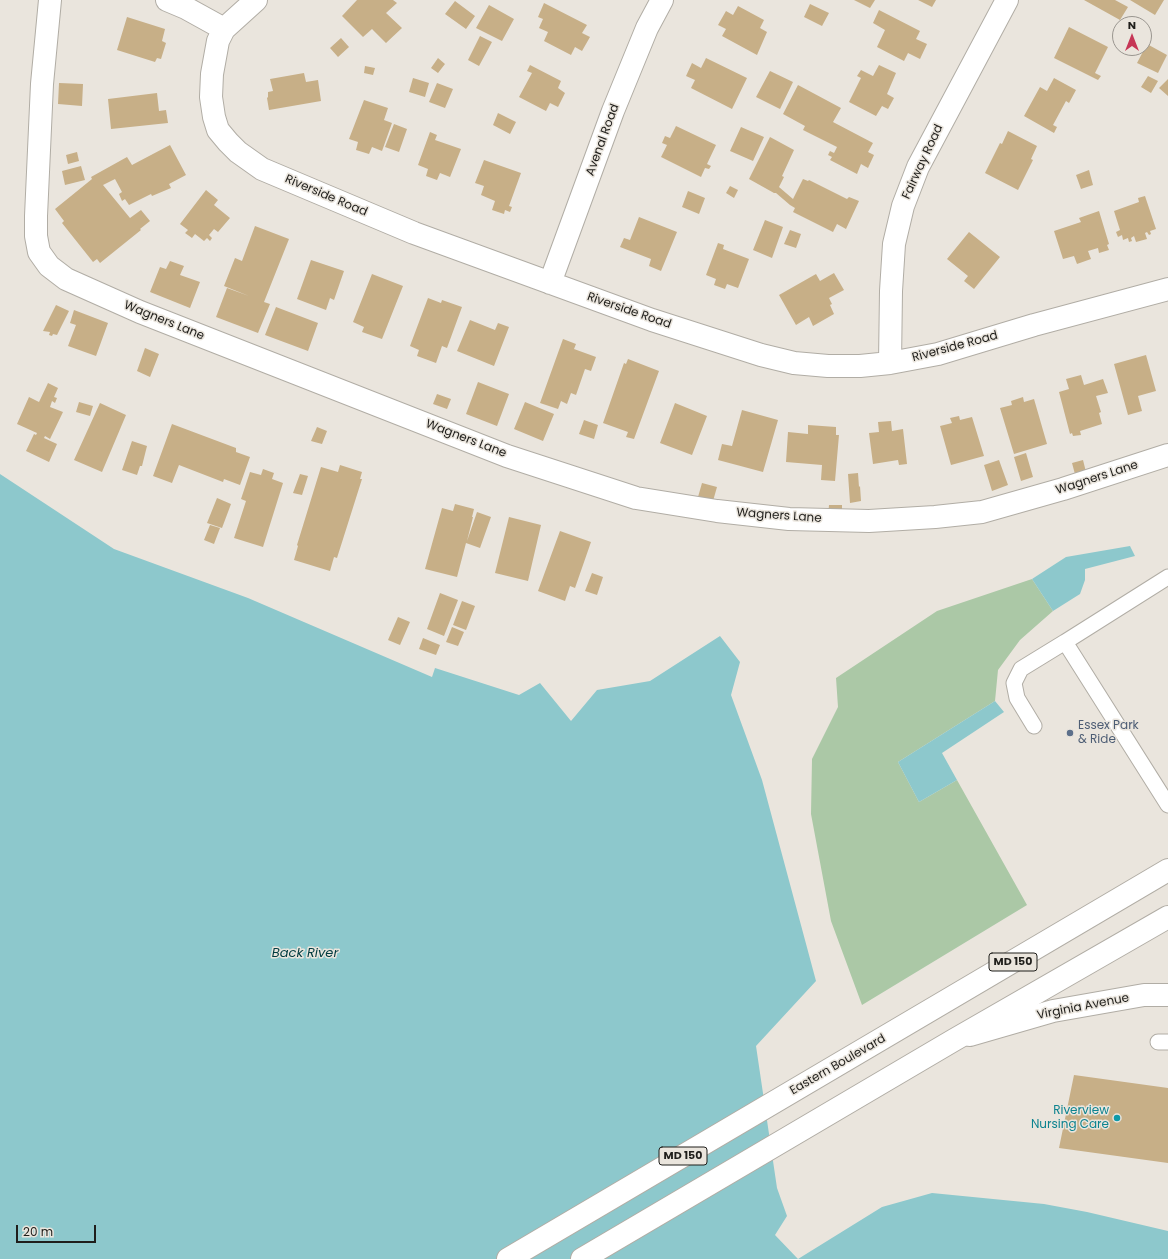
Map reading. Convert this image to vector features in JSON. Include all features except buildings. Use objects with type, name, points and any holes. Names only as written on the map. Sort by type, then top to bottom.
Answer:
[{"type":"street","name":"Wagners Lane","points":[[50,0],[42,84],[36,201],[36,236],[39,252],[49,266],[66,279],[140,312],[507,456],[636,498],[717,511],[788,519],[869,521],[936,517],[982,512],[1063,489],[1168,455]]},
{"type":"street","points":[[167,0],[186,8],[224,29],[256,0]]},
{"type":"street","name":"Avenal Road","points":[[550,283],[613,111],[647,28],[662,0]]},
{"type":"street","name":"Fairway Road","points":[[890,363],[890,291],[894,244],[903,206],[918,167],[1007,0]]},
{"type":"street","name":"Riverside Road","points":[[224,29],[218,41],[212,74],[211,97],[214,117],[218,130],[228,142],[238,152],[262,169],[414,233],[652,320],[760,355],[794,363],[828,366],[860,366],[890,363],[938,354],[1034,325],[1168,289]]},
{"type":"street","name":"Eastern Boulevard","points":[[508,1259],[1168,870]]},
{"type":"street","name":"MD 150","points":[[582,1259],[954,1040],[1168,917]]},
{"type":"street","name":"Virginia Avenue","points":[[954,1040],[1053,1011],[1144,995],[1168,995]]},
{"type":"lane","points":[[1034,726],[1017,698],[1014,683],[1021,669],[1168,578]]},
{"type":"lane","points":[[1065,642],[1168,805]]},
{"type":"green space","points":[[1032,579],[1053,611],[1020,640],[998,670],[995,701],[898,762],[919,802],[957,780],[1027,905],[862,1005],[831,921],[811,814],[812,759],[838,707],[836,678],[937,611]]},
{"type":"water","name":"Back River","points":[[0,474],[114,549],[248,598],[432,677],[435,668],[519,695],[540,683],[571,721],[597,690],[650,681],[720,636],[740,662],[731,695],[762,780],[816,981],[756,1046],[777,1188],[787,1216],[775,1235],[798,1259],[0,1259]]},
{"type":"water","points":[[1130,546],[1135,556],[1085,569],[1085,580],[1080,594],[1053,611],[1032,579],[1066,557]]},
{"type":"water","points":[[995,701],[1004,712],[942,753],[957,780],[919,802],[898,762]]},
{"type":"water","points":[[932,1193],[1044,1204],[1087,1212],[1168,1231],[1168,1259],[798,1259],[882,1207]]},
{"type":"place","name":"Essex Park & Ride","points":[[1070,733]]},
{"type":"place","name":"Riverview Nursing Care","points":[[1117,1118]]}]
